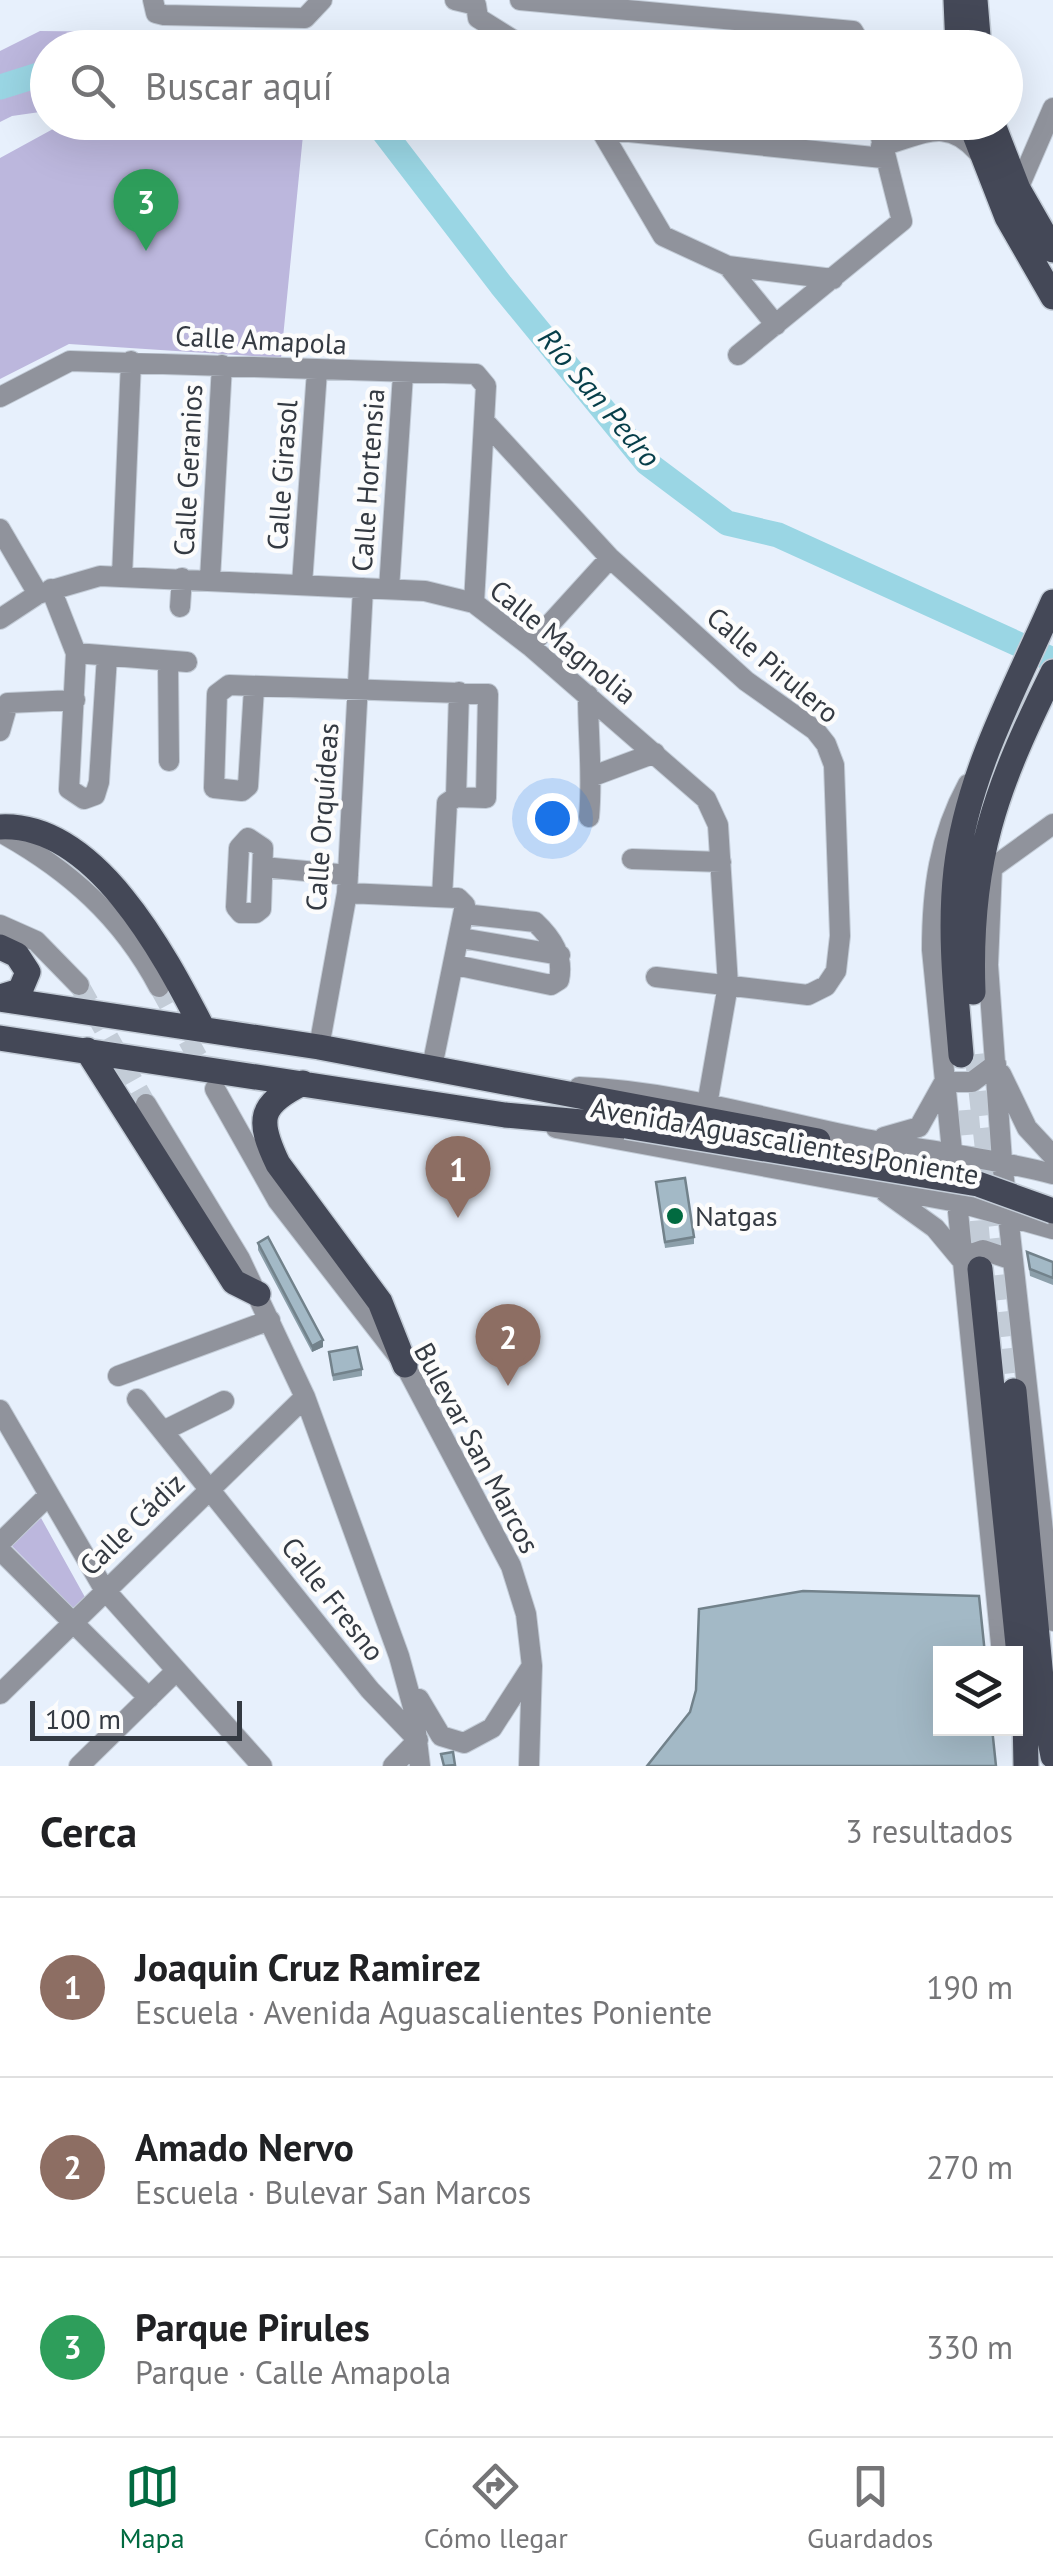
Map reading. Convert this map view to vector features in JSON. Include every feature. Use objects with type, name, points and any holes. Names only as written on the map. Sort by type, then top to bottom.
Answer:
[{"type":"main road","points":[[956,0],[957,30]]},
{"type":"main road","points":[[975,0],[977,30]]},
{"type":"main road","points":[[975,140],[978,152],[1053,250]]},
{"type":"main road","points":[[996,140],[1009,195],[1053,297]]},
{"type":"main road","points":[[978,1058],[953,948],[956,869],[988,746],[1052,605]]},
{"type":"main road","points":[[978,1058],[971,947],[980,849],[1006,776],[1053,672]]},
{"type":"main road","points":[[0,829],[32,829],[54,838],[98,872],[159,948],[203,1029]]},
{"type":"main road","points":[[0,947],[18,956],[28,972],[20,990],[0,998]]},
{"type":"main road","name":"Avenida Aguascalientes Poniente","points":[[0,998],[319,1047],[980,1168],[1053,1193]]},
{"type":"main road","name":"Avenida Aguascalientes Poniente","points":[[0,1038],[505,1115],[626,1126],[978,1184],[1053,1210]]},
{"type":"main road","points":[[87,1050],[234,1282],[258,1294]]},
{"type":"main road","points":[[302,1083],[272,1102],[262,1124],[265,1138],[278,1164],[380,1302],[406,1365]]},
{"type":"main road","points":[[970,1264],[1023,1695],[1026,1766]]},
{"type":"main road","points":[[1014,1391],[1044,1710],[1053,1756]]},
{"type":"street","points":[[154,6],[262,8],[311,16],[322,0]]},
{"type":"street","points":[[455,0],[479,3],[478,18],[497,30]]},
{"type":"street","points":[[520,0],[842,30]]},
{"type":"street","points":[[1009,195],[1053,108]]},
{"type":"street","points":[[606,140],[663,236],[672,244],[728,266],[833,279]]},
{"type":"street","points":[[738,355],[902,221],[884,140]]},
{"type":"street","points":[[967,140],[978,152]]},
{"type":"street","points":[[728,266],[776,325]]},
{"type":"street","name":"Calle Amapola","points":[[0,397],[70,361],[222,364],[483,378],[484,422]]},
{"type":"street","points":[[122,577],[131,362]]},
{"type":"street","name":"Calle Geranios","points":[[210,578],[222,364]]},
{"type":"street","name":"Calle Girasol","points":[[302,584],[317,371]]},
{"type":"street","name":"Calle Hortensia","points":[[389,589],[403,374]]},
{"type":"street","points":[[474,603],[484,422]]},
{"type":"street","name":"Calle Pirulero","points":[[484,422],[610,558],[746,681],[815,730],[834,765],[840,936],[836,970],[826,986],[808,995],[656,976]]},
{"type":"street","points":[[0,529],[45,591],[76,653],[70,788],[84,799],[94,795],[99,782],[107,656]]},
{"type":"street","points":[[530,646],[610,558]]},
{"type":"street","name":"Calle Magnolia","points":[[0,619],[45,591],[76,580],[122,577],[389,589],[452,594],[474,603],[530,646],[706,799],[718,825],[728,985],[707,1104]]},
{"type":"street","points":[[180,607],[182,578]]},
{"type":"street","name":"Calle Orquídeas","points":[[319,1047],[348,884],[364,588]]},
{"type":"street","points":[[76,653],[178,662],[168,761]]},
{"type":"street","points":[[254,688],[248,786],[242,792],[219,791],[212,783],[217,694],[229,685],[488,694],[486,798],[456,798],[447,802],[442,897]]},
{"type":"street","points":[[456,798],[459,692]]},
{"type":"street","points":[[588,695],[588,763],[593,776],[589,817]]},
{"type":"street","points":[[0,731],[8,703],[75,700]]},
{"type":"street","points":[[988,746],[943,839],[936,878],[932,950],[957,1202],[970,1264],[1001,1646]]},
{"type":"street","points":[[593,776],[655,753]]},
{"type":"street","points":[[944,1082],[972,1082],[978,1058],[988,965],[992,868],[1006,776]]},
{"type":"street","points":[[992,868],[1053,824]]},
{"type":"street","points":[[0,829],[63,870],[88,892],[138,948],[159,987]]},
{"type":"street","points":[[632,859],[721,862]]},
{"type":"street","points":[[263,867],[463,900],[462,938],[432,1068]]},
{"type":"street","points":[[455,966],[551,985],[559,980],[560,955],[535,922],[464,914]]},
{"type":"street","points":[[0,925],[36,941],[79,984]]},
{"type":"street","points":[[462,938],[560,955]]},
{"type":"street","points":[[978,1058],[1027,1128],[1053,1156]]},
{"type":"street","points":[[978,1058],[1002,1160],[1053,1621]]},
{"type":"street","points":[[869,1140],[907,1134],[918,1127],[944,1082]]},
{"type":"street","name":"Avenida Aguascalientes Poniente","points":[[521,1084],[613,1088],[707,1104],[869,1140],[1002,1160],[1053,1174]]},
{"type":"street","name":"Bulevar San Marcos","points":[[215,1089],[278,1201],[406,1365],[511,1566],[526,1614],[532,1666],[529,1766]]},
{"type":"street","points":[[146,1104],[258,1294],[305,1396],[399,1656],[431,1726],[440,1736],[464,1743],[479,1738],[498,1721],[532,1666]]},
{"type":"street","name":"Avenida Aguascalientes Poniente","points":[[505,1115],[644,1147],[957,1202],[1053,1228]]},
{"type":"street","points":[[869,1140],[887,1148],[897,1160],[895,1177],[874,1186]]},
{"type":"street","points":[[874,1186],[935,1228],[970,1264]]},
{"type":"street","points":[[970,1264],[983,1250],[1012,1260]]},
{"type":"street","points":[[118,1376],[270,1320]]},
{"type":"street","name":"Calle Cádiz","points":[[0,1694],[305,1396]]},
{"type":"street","name":"Calle Fresno","points":[[137,1398],[370,1690],[418,1740]]},
{"type":"street","points":[[164,1432],[224,1401]]},
{"type":"street","points":[[0,1410],[104,1589],[174,1673],[262,1766]]},
{"type":"street","points":[[49,1495],[0,1547],[149,1698]]},
{"type":"street","points":[[399,1656],[420,1766]]},
{"type":"street","points":[[80,1766],[174,1673]]},
{"type":"street","points":[[1013,1736],[1018,1766]]},
{"type":"street","points":[[393,1766],[418,1740]]},
{"type":"shaded area","points":[[30,36],[30,113],[0,122],[0,51]]},
{"type":"shaded area","points":[[33,140],[303,140],[281,358],[69,344],[0,379],[0,158]]},
{"type":"shaded area","points":[[41,1518],[86,1599],[75,1610],[11,1545]]},
{"type":"building","name":"Natgas","points":[[685,1178],[694,1237],[665,1242],[656,1182]]},
{"type":"building","points":[[268,1237],[323,1340],[312,1346],[258,1243]]},
{"type":"building","points":[[1027,1252],[1053,1262],[1053,1278],[1030,1269]]},
{"type":"building","points":[[357,1347],[362,1369],[333,1375],[329,1352]]},
{"type":"building","points":[[803,1591],[979,1596],[984,1646],[933,1646],[933,1736],[993,1736],[996,1766],[647,1766],[690,1712],[696,1690],[699,1609]]},
{"type":"building","points":[[453,1752],[455,1765],[444,1766],[441,1754]]},
{"type":"waterway","name":"Río San Pedro","points":[[0,87],[30,78]]},
{"type":"waterway","name":"Río San Pedro","points":[[390,140],[501,285],[647,463],[727,523],[778,535],[1053,660]]},
{"type":"tunnel","points":[[79,985],[146,1104]]},
{"type":"tunnel","points":[[159,987],[209,1078]]},
{"type":"tunnel","points":[[977,1054],[1014,1391]]},
{"type":"tunnel","points":[[966,1110],[980,1269]]},
{"type":"place","name":"Parque Pirules","points":[[146,251]]},
{"type":"place","name":"Natgas","points":[[675,1216]]},
{"type":"place","name":"Joaquin Cruz Ramirez","points":[[458,1218]]},
{"type":"place","name":"Amado Nervo","points":[[508,1386]]}]
